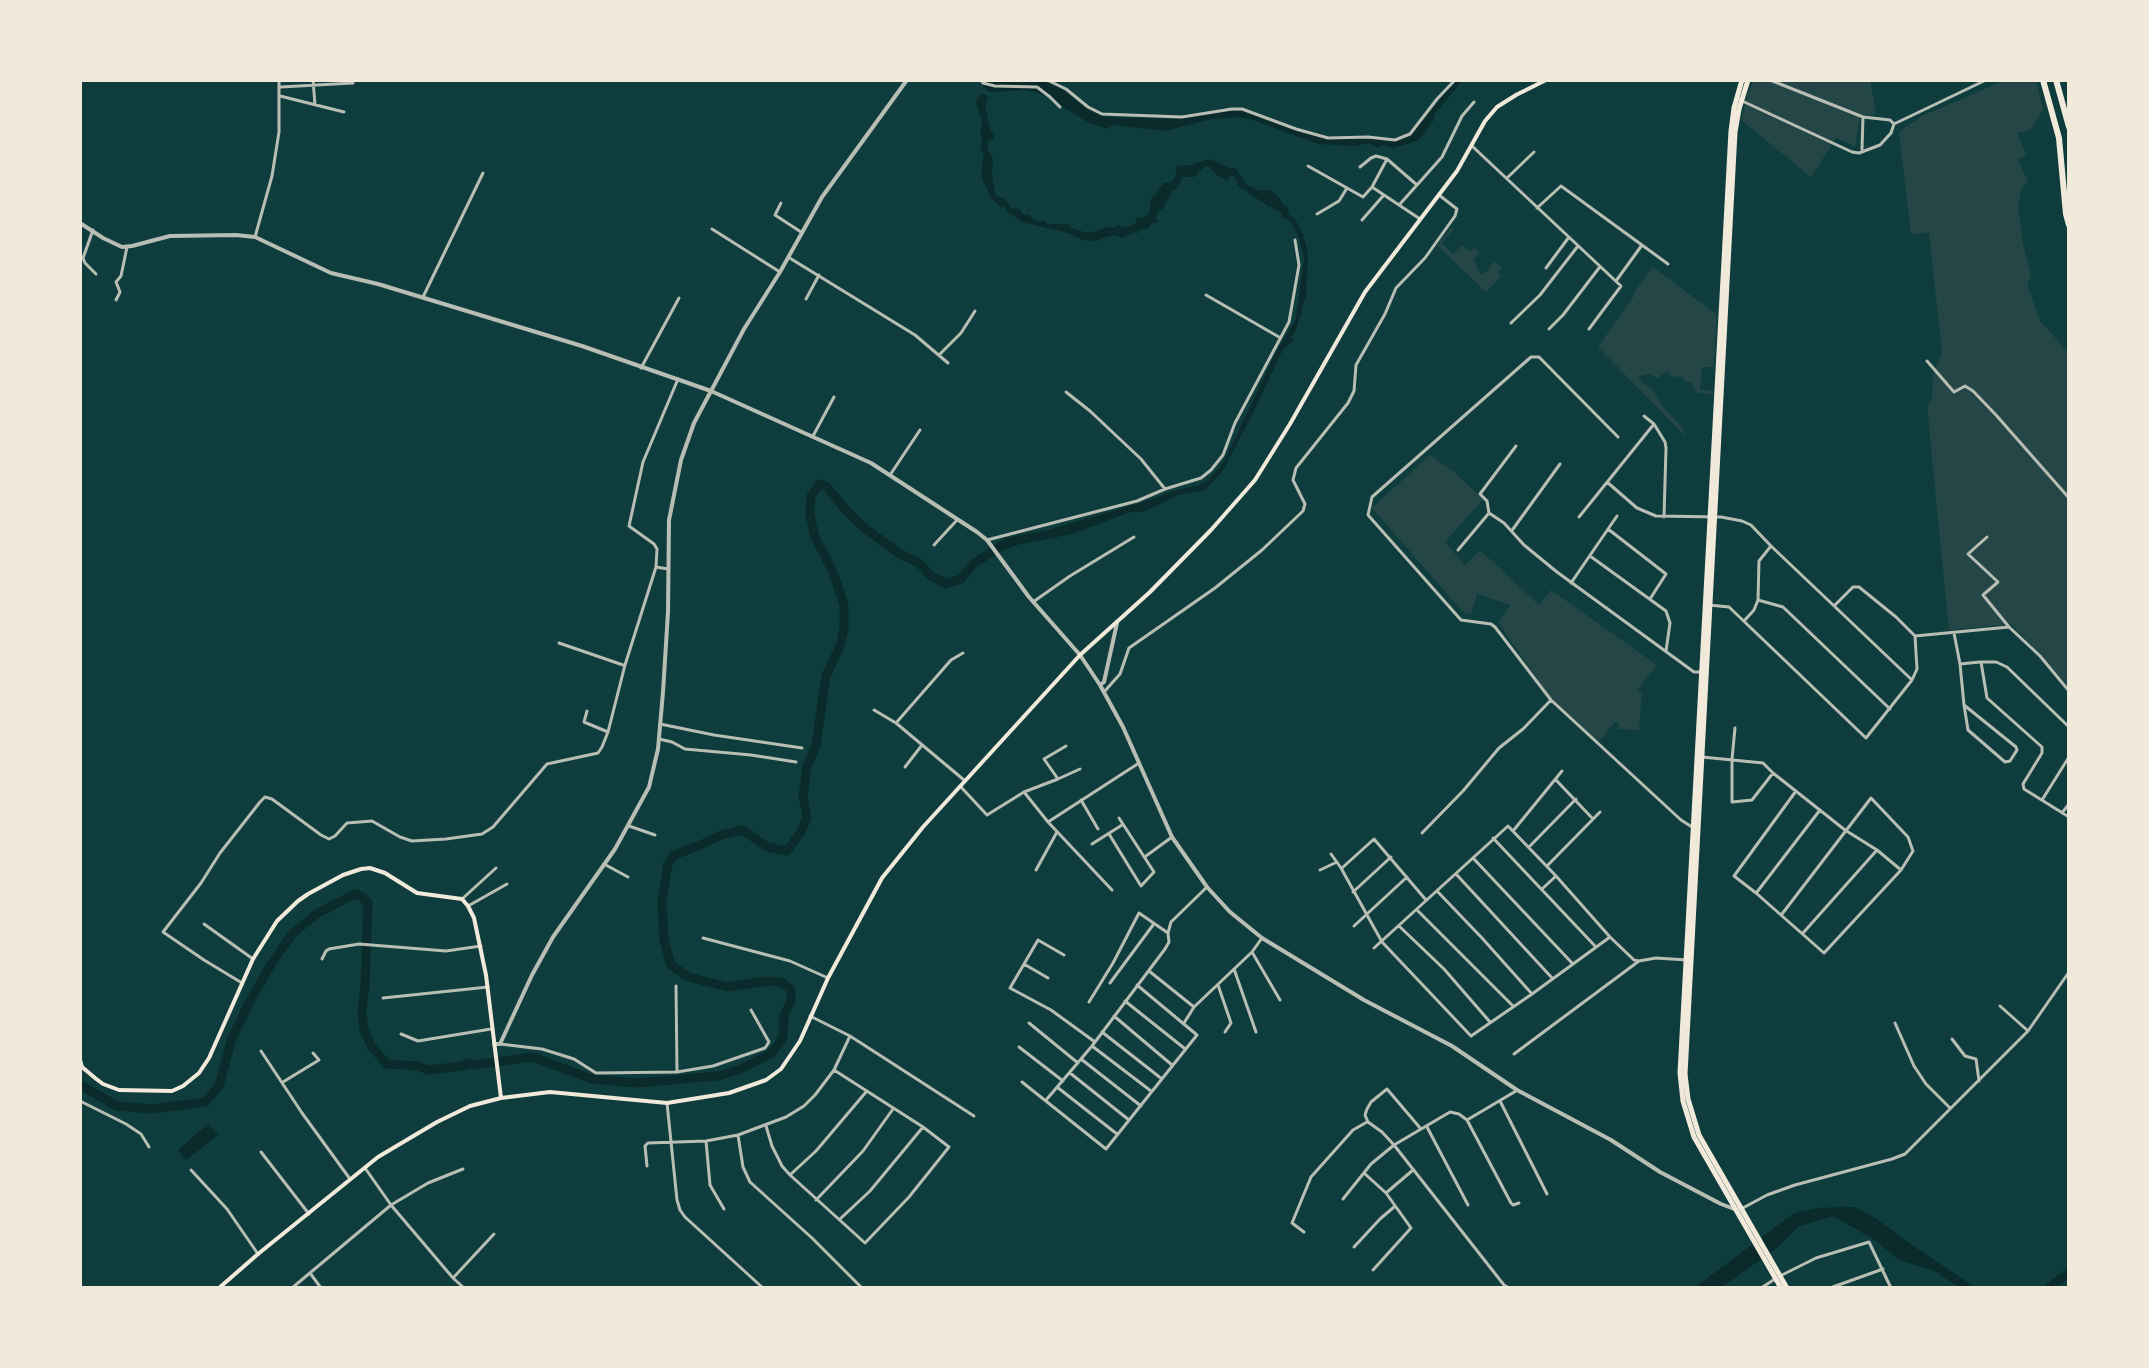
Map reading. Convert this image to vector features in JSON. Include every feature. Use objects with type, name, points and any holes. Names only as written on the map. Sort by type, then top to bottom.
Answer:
[{"type":"highway","points":[[1745,80],[1735,132],[1695,827],[1685,1061],[1688,1099],[1699,1135],[1784,1288]]},
{"type":"highway","points":[[2043,80],[2059,138],[2069,225]]},
{"type":"highway","points":[[2056,80],[2069,127]]},
{"type":"main road","points":[[219,1288],[365,1168],[403,1142],[470,1106],[501,1098],[550,1092],[667,1103],[729,1093],[766,1080],[781,1069],[791,1056],[878,884],[964,780],[1080,655],[1150,592],[1255,480],[1365,292],[1457,171],[1485,121],[1497,107],[1546,80]]},
{"type":"main road","points":[[80,1060],[82,1067],[95,1078],[119,1090],[172,1091],[183,1086],[199,1073],[209,1058],[253,959],[277,921],[298,901],[326,883],[361,869],[380,871],[423,895],[462,899],[468,906],[481,946],[492,1029],[497,1044],[495,1058],[501,1098]]},
{"type":"street","points":[[255,237],[272,176],[279,132],[279,80]]},
{"type":"street","points":[[751,1010],[769,1042],[765,1048],[713,1066],[677,1072],[596,1073],[574,1059],[542,1049],[497,1044],[546,950],[629,826],[649,787],[659,739],[668,612],[669,520],[681,460],[694,423],[744,329],[822,197],[907,80]]},
{"type":"street","points":[[981,80],[995,86],[1037,87],[1060,107]]},
{"type":"street","points":[[1047,80],[1102,114],[1182,117],[1242,109],[1328,138],[1395,140],[1410,134],[1455,80]]},
{"type":"street","points":[[1770,80],[1863,117],[1890,120],[1894,124]]},
{"type":"street","points":[[1739,100],[1852,152],[1880,145],[1891,133],[1894,124],[1986,80]]},
{"type":"street","points":[[314,83],[315,105]]},
{"type":"street","points":[[279,87],[353,83]]},
{"type":"street","points":[[280,96],[344,112]]},
{"type":"street","points":[[1400,204],[1442,157],[1462,116],[1474,102]]},
{"type":"street","points":[[1862,151],[1863,117]]},
{"type":"street","points":[[1472,146],[1621,286],[1589,329]]},
{"type":"street","points":[[1507,178],[1534,152]]},
{"type":"street","points":[[1360,167],[1376,156],[1387,159],[1417,185]]},
{"type":"street","points":[[1308,166],[1363,197],[1387,159]]},
{"type":"street","points":[[423,297],[483,173]]},
{"type":"street","points":[[1537,208],[1561,186],[1668,264]]},
{"type":"street","points":[[1372,187],[1420,219]]},
{"type":"street","points":[[1317,214],[1339,201],[1347,188]]},
{"type":"street","points":[[1104,692],[1120,674],[1129,648],[1215,588],[1303,511],[1305,504],[1293,480],[1296,468],[1348,403],[1354,391],[1356,365],[1396,288],[1425,258],[1455,216],[1457,209],[1439,195]]},
{"type":"street","points":[[1362,220],[1383,196]]},
{"type":"street","points":[[781,203],[775,215],[802,232]]},
{"type":"street","points":[[80,223],[115,244],[127,247],[170,236],[255,237],[331,273],[423,297],[582,346],[711,391],[871,463],[989,542],[1033,602],[1080,655],[1123,727],[1172,837],[1207,887],[1230,912],[1262,938],[1364,1000],[1452,1046],[1517,1090],[1611,1140],[1660,1172],[1738,1210],[1795,1185],[1901,1156],[2028,1031],[2069,972]]},
{"type":"street","points":[[712,229],[780,272]]},
{"type":"street","points":[[93,230],[83,258],[96,274]]},
{"type":"street","points":[[1546,268],[1569,237]]},
{"type":"street","points":[[989,542],[1002,535],[1137,501],[1201,478],[1217,463],[1289,322],[1299,265],[1295,240]]},
{"type":"street","points":[[1616,281],[1642,245]]},
{"type":"street","points":[[1511,323],[1540,295],[1578,246]]},
{"type":"street","points":[[116,300],[120,292],[116,282],[121,276],[127,247]]},
{"type":"street","points":[[788,257],[915,335],[948,363]]},
{"type":"street","points":[[1549,329],[1599,268]]},
{"type":"street","points":[[806,299],[819,275]]},
{"type":"street","points":[[1206,295],[1280,337]]},
{"type":"street","points":[[641,368],[679,298]]},
{"type":"street","points":[[939,355],[961,333],[975,311]]},
{"type":"street","points":[[1618,437],[1539,357],[1531,357],[1372,497],[1368,515],[1461,620],[1495,627],[1551,700],[1681,820],[1695,827]]},
{"type":"street","points":[[1927,361],[1954,392],[1965,386],[1973,391],[2069,498]]},
{"type":"street","points":[[242,983],[163,932],[265,797],[329,839],[347,823],[372,821],[412,841],[446,839],[482,834],[493,827],[547,764],[598,753],[608,732],[656,567],[657,549],[654,544],[629,526],[643,462],[678,379]]},
{"type":"street","points":[[1066,392],[1141,459],[1165,489]]},
{"type":"street","points":[[813,436],[834,397]]},
{"type":"street","points":[[1644,416],[1654,424],[1665,442],[1664,517]]},
{"type":"street","points":[[1579,517],[1654,424]]},
{"type":"street","points":[[890,475],[920,430]]},
{"type":"street","points":[[1516,446],[1480,494],[1487,501],[1489,513],[1571,583],[1694,672],[1704,672]]},
{"type":"street","points":[[1512,530],[1560,464]]},
{"type":"street","points":[[1607,482],[1637,508],[1656,516],[1712,517],[1751,525],[1912,680]]},
{"type":"street","points":[[2063,491],[2069,485]]},
{"type":"street","points":[[1458,550],[1489,513]]},
{"type":"street","points":[[1571,583],[1617,516]]},
{"type":"street","points":[[934,545],[957,520]]},
{"type":"street","points":[[1608,529],[1666,574],[1650,599]]},
{"type":"street","points":[[1033,602],[1134,537]]},
{"type":"street","points":[[1987,537],[1968,554],[1998,582],[1983,595],[2069,691]]},
{"type":"street","points":[[1744,621],[1758,600],[1759,561],[1771,546]]},
{"type":"street","points":[[1590,556],[1666,611],[1670,623],[1666,651]]},
{"type":"street","points":[[656,567],[668,569]]},
{"type":"street","points":[[1707,605],[1729,607],[1866,738],[1912,680],[1917,669],[1915,636],[1859,587],[1853,587],[1835,605]]},
{"type":"street","points":[[1758,600],[1783,607],[1890,709]]},
{"type":"street","points":[[1100,685],[1104,682],[1118,620]]},
{"type":"street","points":[[1915,636],[2009,627]]},
{"type":"street","points":[[1954,633],[1960,664],[1964,705],[1968,730],[2005,762],[2010,761],[2016,747],[1964,705]]},
{"type":"street","points":[[559,643],[625,665]]},
{"type":"street","points":[[896,723],[951,660],[963,653]]},
{"type":"street","points":[[1981,662],[1987,698],[2042,747],[2042,753],[2022,786],[2069,817]]},
{"type":"street","points":[[1960,664],[1996,662],[2007,667],[2069,727]]},
{"type":"street","points":[[1422,833],[1499,748],[1551,700]]},
{"type":"street","points":[[874,710],[896,723],[964,780]]},
{"type":"street","points":[[587,711],[584,722],[608,732]]},
{"type":"street","points":[[660,724],[802,748]]},
{"type":"street","points":[[1735,728],[1732,802],[1752,800],[1773,773]]},
{"type":"street","points":[[659,739],[685,749],[796,762]]},
{"type":"street","points":[[905,767],[922,745]]},
{"type":"street","points":[[1058,779],[1044,759],[1066,746]]},
{"type":"street","points":[[1699,757],[1763,763],[1845,830],[1901,870]]},
{"type":"street","points":[[2042,800],[2069,757]]},
{"type":"street","points":[[1048,822],[1139,763]]},
{"type":"street","points":[[959,786],[987,815],[1024,792],[1080,769]]},
{"type":"street","points":[[1513,831],[1562,771]]},
{"type":"street","points":[[1556,780],[1593,819]]},
{"type":"street","points":[[1782,914],[1871,798],[1911,841],[1913,851],[1901,870],[1824,953],[1734,876],[1796,791]]},
{"type":"street","points":[[1024,792],[1112,890]]},
{"type":"street","points":[[1529,847],[1576,799]]},
{"type":"street","points":[[1081,800],[1098,829]]},
{"type":"street","points":[[2062,813],[2069,804]]},
{"type":"street","points":[[1756,893],[1820,810]]},
{"type":"street","points":[[1547,866],[1600,812]]},
{"type":"street","points":[[1109,834],[1141,886],[1154,872],[1119,818]]},
{"type":"street","points":[[1092,844],[1123,824]]},
{"type":"street","points":[[629,826],[655,835]]},
{"type":"street","points":[[1374,948],[1508,826],[1634,960],[1688,960]]},
{"type":"street","points":[[1036,870],[1057,832]]},
{"type":"street","points":[[1145,856],[1172,837]]},
{"type":"street","points":[[1493,838],[1596,947]]},
{"type":"street","points":[[1341,868],[1374,839],[1426,900]]},
{"type":"street","points":[[1803,933],[1877,850]]},
{"type":"street","points":[[1331,854],[1382,942],[1469,1035],[1474,1035],[1610,937]]},
{"type":"street","points":[[1353,892],[1391,857]]},
{"type":"street","points":[[1473,858],[1573,964]]},
{"type":"street","points":[[1320,870],[1337,862]]},
{"type":"street","points":[[604,864],[628,877]]},
{"type":"street","points":[[462,899],[496,868]]},
{"type":"street","points":[[1456,874],[1553,979]]},
{"type":"street","points":[[1542,889],[1556,876]]},
{"type":"street","points":[[1354,926],[1407,877]]},
{"type":"street","points":[[468,906],[507,884]]},
{"type":"street","points":[[1046,1100],[1149,971],[1169,942],[1171,922],[1207,887]]},
{"type":"street","points":[[1437,891],[1532,994]]},
{"type":"street","points":[[1417,910],[1514,1007]]},
{"type":"street","points":[[1089,1002],[1139,913],[1168,933]]},
{"type":"street","points":[[204,924],[253,959]]},
{"type":"street","points":[[1110,983],[1154,924]]},
{"type":"street","points":[[1399,926],[1444,969],[1491,1023]]},
{"type":"street","points":[[1041,934],[1010,988],[1051,1010],[1151,1091]]},
{"type":"street","points":[[703,938],[790,961],[828,978]]},
{"type":"street","points":[[1183,1023],[1194,1007],[1252,952],[1262,938]]},
{"type":"street","points":[[1038,940],[1064,955]]},
{"type":"street","points":[[322,959],[329,949],[359,944],[446,951],[481,946]]},
{"type":"street","points":[[1252,952],[1280,1000]]},
{"type":"street","points":[[1514,1054],[1639,961]]},
{"type":"street","points":[[1024,964],[1048,978]]},
{"type":"street","points":[[1234,969],[1256,1032]]},
{"type":"street","points":[[1149,971],[1194,1007]]},
{"type":"street","points":[[1022,1082],[1106,1149],[1197,1035],[1137,985]]},
{"type":"street","points":[[1218,985],[1231,1023],[1225,1032]]},
{"type":"street","points":[[676,986],[677,1072]]},
{"type":"street","points":[[383,998],[488,987]]},
{"type":"street","points":[[1125,1001],[1186,1049]]},
{"type":"street","points":[[2000,1006],[2028,1031]]},
{"type":"street","points":[[810,1016],[850,1036],[974,1116]]},
{"type":"street","points":[[1114,1016],[1173,1065]]},
{"type":"street","points":[[1029,1023],[1141,1106]]},
{"type":"street","points":[[1895,1023],[1914,1066],[1926,1084],[1950,1108]]},
{"type":"street","points":[[401,1034],[418,1041],[492,1029]]},
{"type":"street","points":[[1102,1032],[1162,1079]]},
{"type":"street","points":[[647,1166],[646,1144],[706,1141],[738,1135],[766,1126],[804,1106],[834,1070],[850,1036]]},
{"type":"street","points":[[1952,1039],[1965,1056],[1976,1059],[1979,1081]]},
{"type":"street","points":[[1019,1047],[1063,1081]]},
{"type":"street","points":[[261,1051],[350,1179]]},
{"type":"street","points":[[283,1082],[319,1060],[313,1053]]},
{"type":"street","points":[[766,1126],[782,1166],[865,1243],[895,1213],[949,1147],[834,1070]]},
{"type":"street","points":[[1070,1073],[1129,1120]]},
{"type":"street","points":[[1057,1087],[1118,1134]]},
{"type":"street","points":[[1421,1129],[1387,1089],[1375,1098],[1365,1115],[1368,1122],[1394,1145],[1509,1288]]},
{"type":"street","points":[[1467,1120],[1517,1090]]},
{"type":"street","points":[[790,1175],[816,1151],[866,1092]]},
{"type":"street","points":[[80,1101],[126,1124],[141,1134],[149,1147]]},
{"type":"street","points":[[1500,1101],[1547,1194]]},
{"type":"street","points":[[667,1103],[677,1200],[685,1217],[763,1288]]},
{"type":"street","points":[[816,1200],[863,1151],[893,1109]]},
{"type":"street","points":[[1343,1199],[1364,1173],[1394,1145],[1450,1112],[1467,1120],[1511,1203],[1519,1203]]},
{"type":"street","points":[[1304,1232],[1292,1223],[1311,1177],[1353,1130],[1368,1122]]},
{"type":"street","points":[[839,1220],[870,1191],[923,1127]]},
{"type":"street","points":[[1427,1127],[1468,1205]]},
{"type":"street","points":[[738,1135],[743,1167],[750,1182],[862,1288]]},
{"type":"street","points":[[706,1141],[710,1185],[724,1209]]},
{"type":"street","points":[[261,1152],[309,1214]]},
{"type":"street","points":[[365,1168],[391,1205],[464,1288]]},
{"type":"street","points":[[292,1288],[391,1205],[428,1183],[463,1169]]},
{"type":"street","points":[[191,1170],[227,1209],[258,1254]]},
{"type":"street","points":[[1386,1193],[1413,1170]]},
{"type":"street","points":[[1364,1173],[1386,1193],[1410,1230],[1373,1270]]},
{"type":"street","points":[[1354,1247],[1395,1206]]},
{"type":"street","points":[[453,1278],[494,1234]]},
{"type":"street","points":[[1761,1288],[1776,1275],[1864,1242],[1869,1242],[1872,1247],[1891,1288]]},
{"type":"street","points":[[1830,1288],[1883,1269]]},
{"type":"street","points":[[310,1273],[321,1288]]},
{"type":"shaded area","points":[[978,80],[1050,83],[1104,117],[1172,119],[1244,111],[1321,137],[1391,141],[1411,135],[1456,80],[1463,80],[1417,141],[1393,148],[1384,145],[1378,148],[1369,143],[1356,146],[1318,144],[1238,117],[1212,119],[1165,131],[1112,125],[1107,129],[1089,123],[1046,96],[1028,90],[989,92]]},
{"type":"shaded area","points":[[1754,80],[1870,80],[1876,114],[1860,117],[1855,146],[1836,138],[1811,177],[1741,120]]},
{"type":"shaded area","points":[[2006,80],[2036,80],[2043,110],[2031,129],[2017,133],[2026,154],[2018,160],[2028,181],[2021,189],[2018,207],[2031,275],[2027,284],[2040,321],[2069,353],[2069,686],[2011,624],[1949,630],[1927,406],[1932,399],[1933,375],[1942,352],[1929,233],[1911,234],[1899,133],[1924,115]]},
{"type":"shaded area","points":[[983,93],[988,97],[985,106],[994,135],[988,142],[988,149],[993,159],[995,192],[1011,208],[1019,209],[1038,222],[1045,220],[1047,224],[1068,224],[1084,232],[1118,225],[1125,228],[1149,213],[1152,195],[1156,196],[1164,183],[1171,183],[1177,166],[1210,159],[1235,168],[1247,185],[1260,191],[1269,190],[1278,196],[1303,234],[1308,254],[1306,298],[1292,336],[1293,341],[1283,349],[1222,472],[1205,490],[1178,495],[1143,512],[1131,512],[1072,534],[1017,545],[1000,552],[995,544],[1010,537],[1048,530],[1200,485],[1209,479],[1224,462],[1278,348],[1296,319],[1304,257],[1292,223],[1237,185],[1233,176],[1227,181],[1205,166],[1194,177],[1182,177],[1179,186],[1157,213],[1158,223],[1152,223],[1137,234],[1135,232],[1121,238],[1116,235],[1096,241],[1083,240],[1068,233],[1022,222],[992,199],[983,181],[984,152],[980,150],[982,121],[976,102]]},
{"type":"shaded area","points":[[1452,227],[1453,230],[1442,243],[1453,254],[1462,245],[1470,252],[1474,247],[1480,253],[1473,259],[1480,273],[1487,271],[1495,261],[1502,268],[1497,272],[1501,277],[1486,292],[1437,245]]},
{"type":"shaded area","points":[[1653,267],[1717,315],[1714,367],[1702,367],[1700,390],[1713,391],[1713,394],[1698,393],[1682,376],[1672,377],[1667,371],[1658,378],[1648,374],[1639,376],[1681,426],[1686,437],[1598,347]]},
{"type":"shaded area","points":[[1430,455],[1483,499],[1445,542],[1465,565],[1480,550],[1539,605],[1551,590],[1657,665],[1637,690],[1642,691],[1639,730],[1618,729],[1619,723],[1615,722],[1598,743],[1550,698],[1498,622],[1511,605],[1477,594],[1471,615],[1463,612],[1372,508]]},
{"type":"shaded area","points":[[208,1124],[218,1135],[186,1160],[178,1150]]},
{"type":"shaded area","points":[[1848,1207],[1919,1260],[1956,1277],[1970,1288],[1961,1288],[1935,1271],[1899,1260],[1873,1239],[1833,1216],[1798,1227],[1778,1247],[1721,1288],[1694,1288],[1794,1213]]},
{"type":"waterway","points":[[80,1085],[117,1106],[151,1109],[205,1102],[219,1086],[232,1038],[249,1003],[293,933],[318,913],[355,894],[368,903],[362,1011],[364,1029],[371,1046],[387,1064],[418,1066],[428,1070],[532,1057],[592,1079],[636,1083],[718,1076],[741,1069],[772,1053],[783,1038],[784,1016],[791,1000],[791,989],[781,982],[728,987],[688,977],[671,965],[664,940],[662,901],[668,864],[674,855],[721,835],[743,830],[767,847],[787,851],[807,818],[803,796],[807,767],[816,745],[826,676],[844,629],[844,605],[832,570],[814,535],[811,496],[820,484],[826,486],[863,527],[946,584],[961,579],[973,564],[1007,542]]},
{"type":"waterway","points":[[1843,1211],[1855,1212],[1873,1222],[1968,1288]]},
{"type":"waterway","points":[[2049,1288],[2069,1272]]}]
